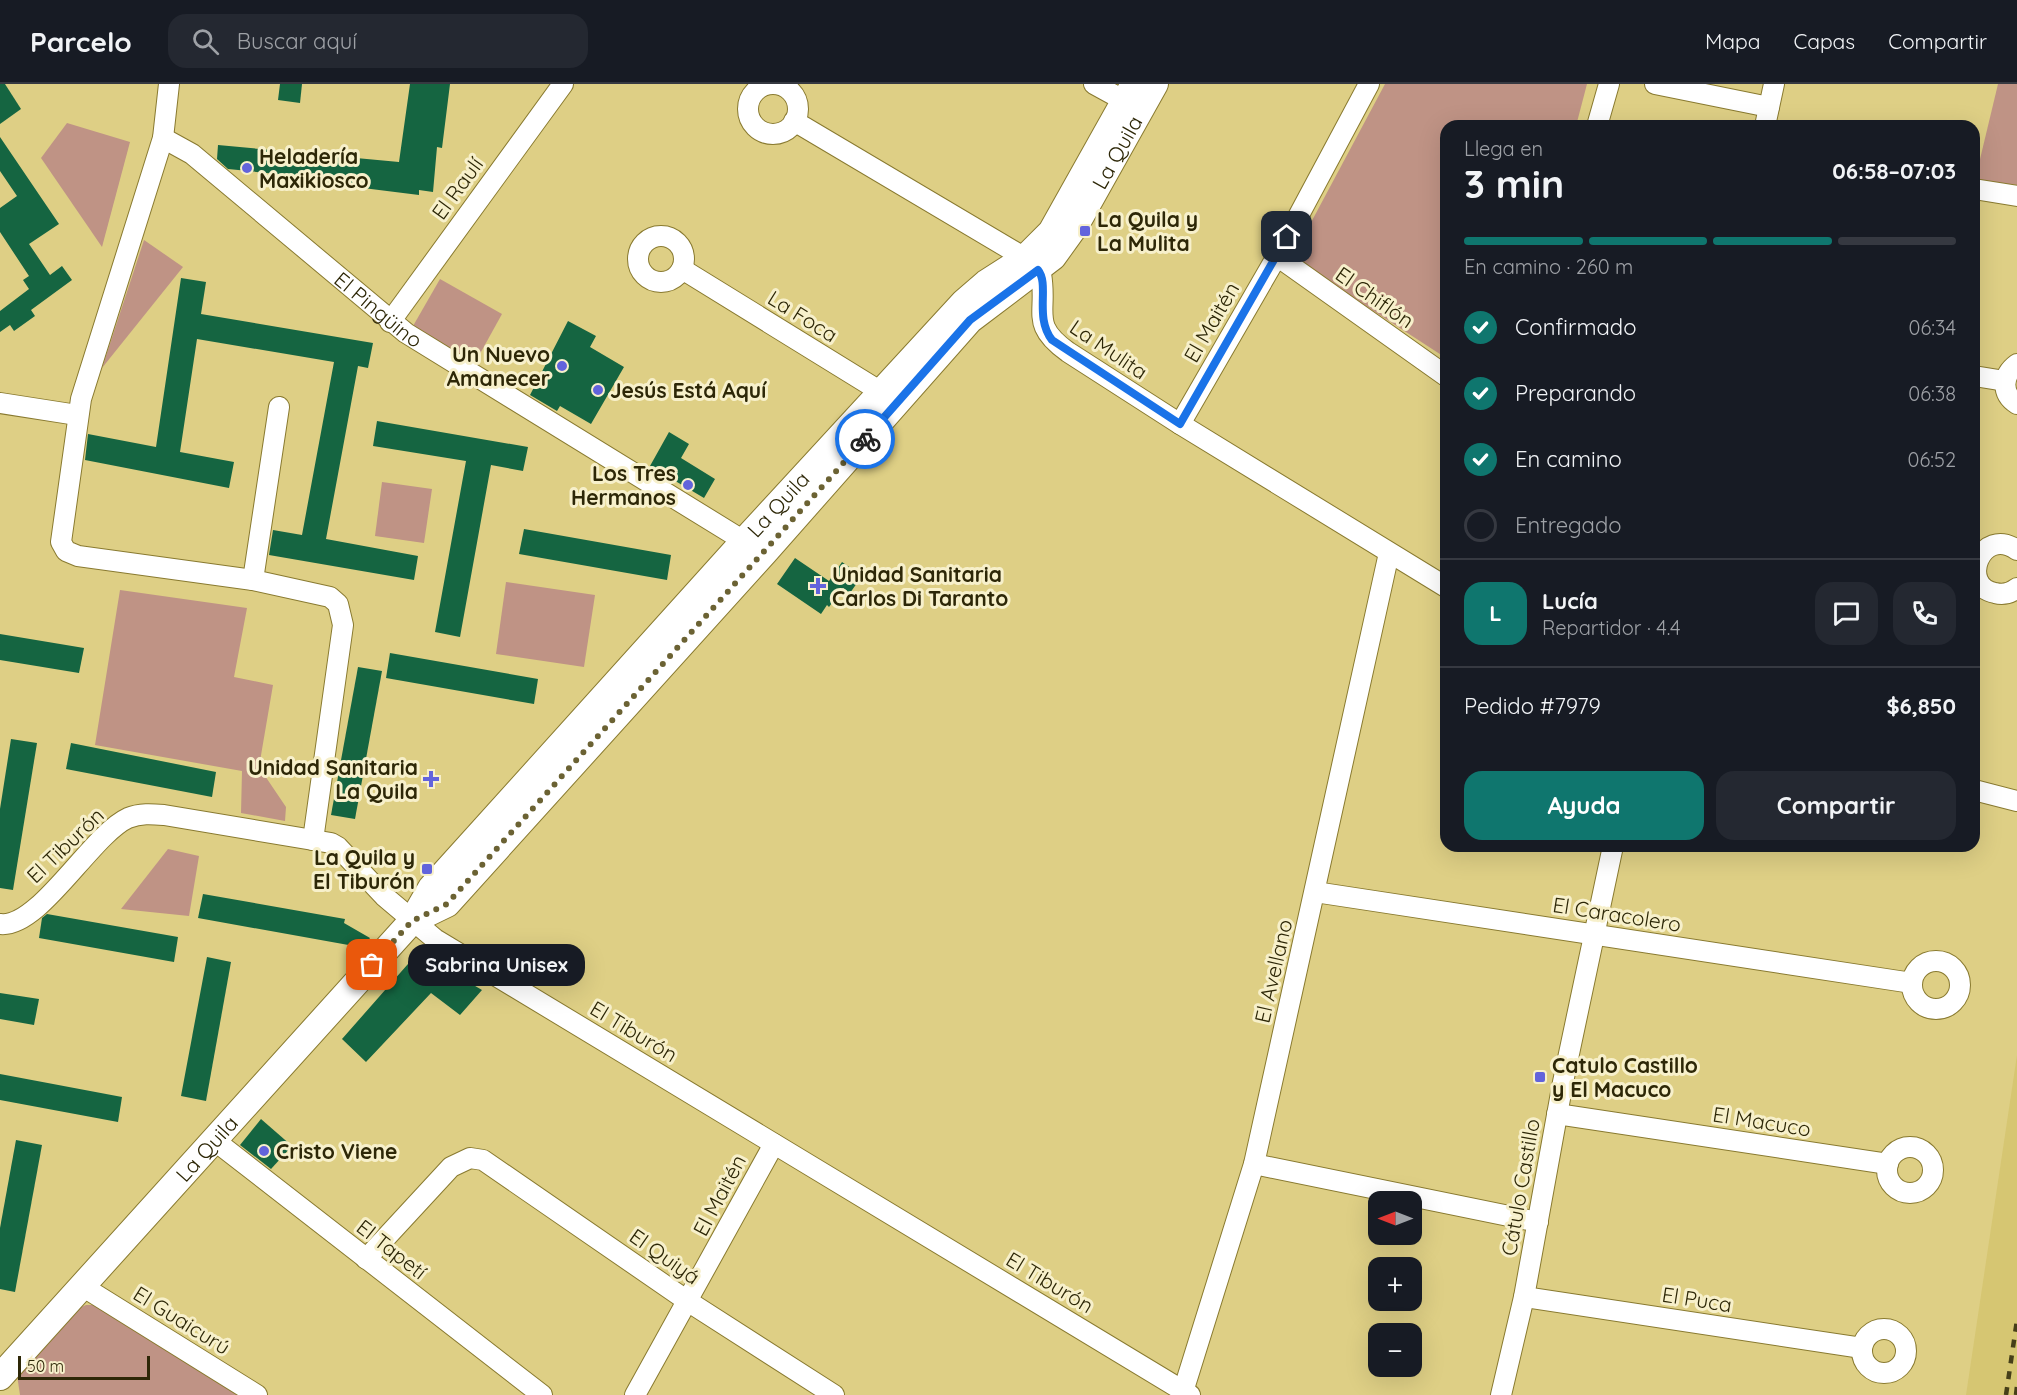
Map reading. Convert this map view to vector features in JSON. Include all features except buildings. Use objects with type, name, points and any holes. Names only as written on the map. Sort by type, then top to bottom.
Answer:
[{"type":"main road","name":"La Quila","points":[[0,1377],[412,921],[447,904],[754,547],[889,397],[975,291],[1031,264],[1133,98],[1155,84]]},
{"type":"street","points":[[169,84],[163,138],[77,415],[61,542],[66,551],[78,556],[253,580],[330,597],[338,604],[342,613],[343,626],[313,840]]},
{"type":"street","name":"El Raulí","points":[[390,322],[563,84]]},
{"type":"street","points":[[1094,84],[1133,98]]},
{"type":"street","name":"El Maitén","points":[[1180,424],[1277,256],[1369,84]]},
{"type":"street","points":[[1599,120],[1609,84]]},
{"type":"street","points":[[1655,84],[1767,117],[1774,84]]},
{"type":"street","points":[[794,121],[1031,264]]},
{"type":"street","name":"El Pingüino","points":[[163,138],[192,154],[390,322],[754,547]]},
{"type":"street","points":[[1980,190],[2017,196]]},
{"type":"street","name":"El Chiflón","points":[[1277,256],[1440,372]]},
{"type":"street","name":"La Mulita","points":[[1031,264],[1042,280],[1042,320],[1045,331],[1052,340],[1180,424],[1440,583]]},
{"type":"street","name":"La Foca","points":[[682,269],[889,397]]},
{"type":"street","points":[[2017,364],[2011,368],[2005,381],[2008,397],[2017,404]]},
{"type":"street","points":[[1980,377],[2005,381]]},
{"type":"street","points":[[0,403],[77,415]]},
{"type":"street","points":[[253,580],[279,407]]},
{"type":"street","points":[[1980,555],[1992,546],[2008,545],[2017,550]]},
{"type":"street","name":"El Avellano","points":[[1186,1394],[1254,1164],[1389,553]]},
{"type":"street","points":[[1980,582],[1990,592],[2006,594],[2017,588]]},
{"type":"street","points":[[1980,792],[2017,801]]},
{"type":"street","name":"El Tiburón","points":[[0,924],[7,925],[28,915],[116,826],[143,813],[313,840],[338,847],[412,921],[453,950],[1186,1394]]},
{"type":"street","name":"Cátulo Castillo","points":[[1501,1395],[1524,1297],[1557,1114],[1611,852]]},
{"type":"street","name":"El Caracolero","points":[[1315,891],[1912,983]]},
{"type":"street","name":"El Macuco","points":[[1557,1114],[1888,1164]]},
{"type":"street","name":"El Tapetí","points":[[214,1140],[542,1395]]},
{"type":"street","name":"El Maitén","points":[[635,1395],[689,1302],[774,1144]]},
{"type":"street","name":"El Quiyá","points":[[366,1259],[451,1167],[470,1158],[483,1160],[689,1302],[834,1395]]},
{"type":"street","points":[[1254,1164],[1538,1222]]},
{"type":"street","name":"El Guaicurú","points":[[82,1286],[257,1395]]},
{"type":"street","name":"El Puca","points":[[1524,1297],[1862,1348]]},
{"type":"shaded area","points":[[1385,84],[1587,84],[1578,120],[1440,120],[1440,354],[1292,258]]},
{"type":"shaded area","points":[[1998,84],[2017,84],[2017,185],[1980,181],[1980,159]]},
{"type":"shaded area","points":[[67,123],[130,142],[102,247],[41,158]]},
{"type":"shaded area","points":[[144,240],[183,267],[102,368]]},
{"type":"shaded area","points":[[440,279],[502,314],[471,370],[409,333]]},
{"type":"shaded area","points":[[382,482],[432,489],[424,543],[375,536]]},
{"type":"shaded area","points":[[506,582],[595,595],[584,667],[496,654]]},
{"type":"shaded area","points":[[120,590],[247,608],[234,677],[273,685],[259,767],[286,807],[285,821],[241,813],[242,771],[95,745]]},
{"type":"shaded area","points":[[168,849],[199,856],[189,916],[121,909]]},
{"type":"shaded area","points":[[2017,1055],[2017,1395],[1966,1395]]},
{"type":"shaded area","points":[[86,1305],[98,1305],[241,1395],[20,1395],[17,1375],[77,1309]]},
{"type":"railway","points":[[2006,1395],[2017,1320]]},
{"type":"railway","points":[[2016,1395],[2017,1386]]},
{"type":"way so far","points":[[372,965],[412,921],[431,914],[447,904],[865,439]]},
{"type":"place","name":"Heladería Maxikiosco","points":[[247,168]]},
{"type":"place","name":"La Quila y La Mulita","points":[[1085,231]]},
{"type":"place","name":"Un Nuevo Amanecer","points":[[562,366]]},
{"type":"place","name":"Jesús Está Aquí","points":[[598,390]]},
{"type":"place","name":"Los Tres Hermanos","points":[[688,485]]},
{"type":"place","name":"Unidad Sanitaria Carlos Di Taranto","points":[[818,586]]},
{"type":"place","name":"Unidad Sanitaria La Quila","points":[[431,779]]},
{"type":"place","name":"La Quila y El Tiburón","points":[[427,869]]},
{"type":"place","name":"Sabrina Unisex","points":[[372,965]]},
{"type":"place","name":"Catulo Castillo y El Macuco","points":[[1540,1077]]},
{"type":"place","name":"Cristo Viene","points":[[264,1151]]},
{"type":"route","points":[[865,439],[970,320],[1038,270],[1042,280],[1042,320],[1045,331],[1052,340],[1180,424],[1287,237]]}]
